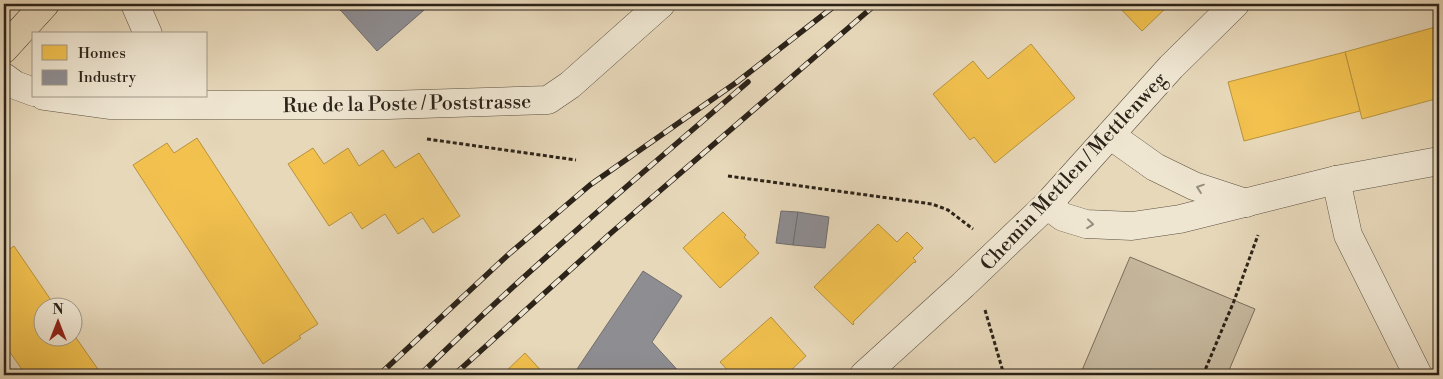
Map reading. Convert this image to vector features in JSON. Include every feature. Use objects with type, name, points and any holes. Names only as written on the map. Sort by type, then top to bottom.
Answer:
[{"type":"main road","points":[[4,49],[45,4]]},
{"type":"street","points":[[135,4],[147,32]]},
{"type":"street","name":"Rue de la Poste / Poststrasse","points":[[58,98],[109,105],[176,100],[388,105],[548,100],[570,85],[661,4]]},
{"type":"street","name":"Chemin Mettlen / Mettlenweg","points":[[864,375],[963,285],[1046,205],[1171,67],[1235,4]]},
{"type":"street","points":[[4,77],[15,85],[32,91]]},
{"type":"street","points":[[1110,135],[1155,167],[1194,186],[1246,203]]},
{"type":"street","points":[[1046,205],[1062,217],[1086,224],[1132,226],[1180,219],[1336,180],[1439,161]]},
{"type":"street","points":[[1336,180],[1348,235],[1418,375]]},
{"type":"path","points":[[419,138],[576,160]]},
{"type":"path","points":[[728,176],[932,204],[948,210],[973,230]]},
{"type":"path","points":[[1203,375],[1234,301],[1259,233]]},
{"type":"path","points":[[986,310],[1004,375]]},
{"type":"shaded area","points":[[1130,257],[1255,309],[1227,375],[1080,375]]},
{"type":"building: Homes","points":[[1116,4],[1170,4],[1142,31]]},
{"type":"building: Homes","points":[[1439,26],[1439,98],[1362,119],[1345,52]]},
{"type":"building: Homes","points":[[1031,44],[1075,98],[995,163],[974,137],[970,140],[933,94],[973,61],[988,79]]},
{"type":"building: Homes","points":[[1345,52],[1360,111],[1244,141],[1228,82]]},
{"type":"building: Homes","points":[[197,138],[318,324],[263,364],[133,165],[167,143],[174,153]]},
{"type":"building: Homes","points":[[313,148],[324,164],[348,148],[359,166],[383,150],[395,168],[419,153],[460,216],[433,233],[423,218],[398,234],[385,214],[362,229],[351,212],[329,226],[288,164]]},
{"type":"building: Homes","points":[[723,212],[746,235],[744,237],[759,253],[720,288],[683,248]]},
{"type":"building: Homes","points":[[878,224],[897,242],[907,232],[923,248],[913,258],[916,261],[915,263],[853,322],[853,325],[814,287]]},
{"type":"building: Homes","points":[[14,246],[48,296],[32,296],[32,346],[82,346],[102,375],[26,375],[4,344],[4,253]]},
{"type":"building: Homes","points":[[771,317],[806,356],[790,371],[795,375],[732,375],[720,362]]},
{"type":"building: Homes","points":[[525,353],[545,375],[502,375]]},
{"type":"building: Industry","points":[[335,4],[431,4],[377,51]]},
{"type":"building: Industry","points":[[781,211],[798,212],[793,245],[776,243]]},
{"type":"building: Industry","points":[[798,212],[829,217],[825,248],[793,245]]},
{"type":"building: Industry","points":[[643,271],[682,296],[652,342],[682,375],[573,375]]},
{"type":"railway","points":[[379,375],[509,254],[590,185],[737,82],[837,4]]},
{"type":"railway","points":[[454,375],[611,233],[876,4]]},
{"type":"railway","points":[[420,375],[540,262],[748,82]]}]
